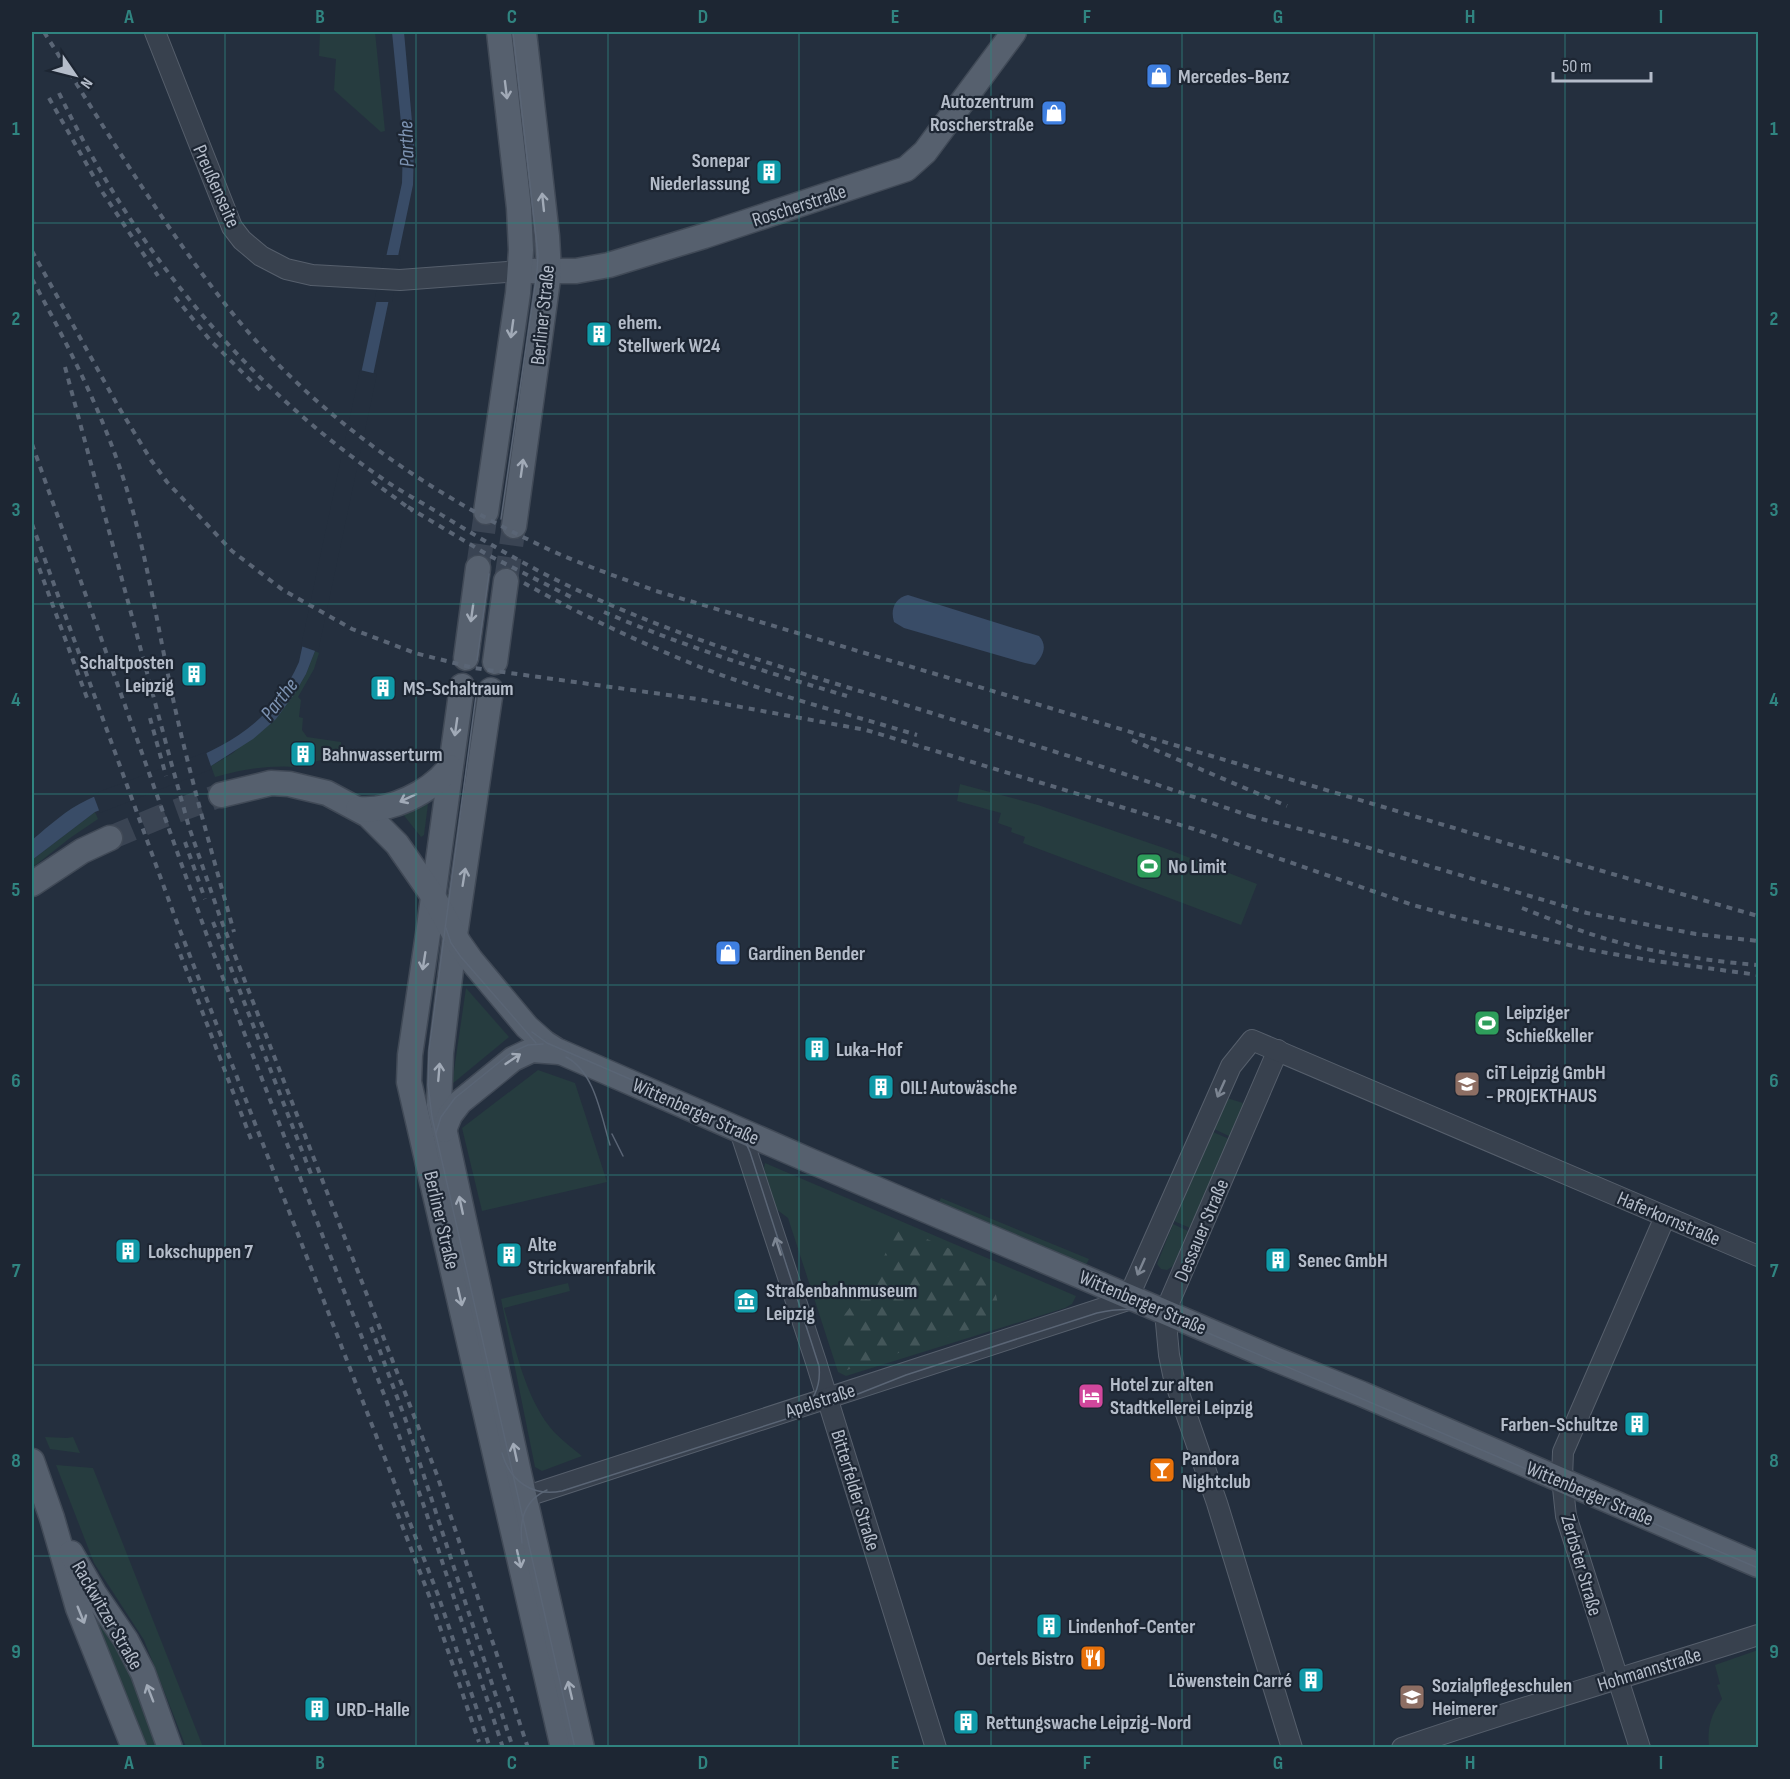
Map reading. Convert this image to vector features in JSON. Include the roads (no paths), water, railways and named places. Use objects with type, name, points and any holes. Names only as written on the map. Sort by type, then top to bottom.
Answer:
[{"type":"main road","name":"Berliner Straße","points":[[486,512],[520,272],[522,239],[499,32]]},
{"type":"main road","name":"Berliner Straße","points":[[514,526],[549,272],[524,32]]},
{"type":"main road","name":"Roscherstraße","points":[[520,272],[576,271],[609,265],[906,169],[925,152],[1014,32]]},
{"type":"main road","points":[[466,658],[478,568]]},
{"type":"main road","points":[[495,662],[506,581]]},
{"type":"main road","name":"Berliner Straße","points":[[462,686],[410,1055],[409,1082],[582,1748]]},
{"type":"main road","name":"Berliner Straße","points":[[491,690],[451,927],[439,1076],[439,1105],[563,1748]]},
{"type":"main road","points":[[358,809],[378,808],[405,800],[435,782],[450,767]]},
{"type":"main road","name":"Wittenberger Straße","points":[[221,795],[271,783],[289,784],[327,793],[358,809],[373,820],[392,838],[433,896],[468,956],[532,1032],[545,1043],[562,1052],[740,1131],[1758,1565]]},
{"type":"main road","points":[[32,884],[82,850],[110,838]]},
{"type":"main road","points":[[32,896],[55,868]]},
{"type":"main road","points":[[444,1130],[452,1112],[460,1102],[513,1059],[532,1050],[562,1052]]},
{"type":"main road","name":"Rackwitzer Straße","points":[[32,1461],[52,1518],[78,1608],[134,1748]]},
{"type":"main road","name":"Rackwitzer Straße","points":[[52,1518],[94,1593],[126,1640],[143,1673],[170,1748]]},
{"type":"street","name":"Preußenseite","points":[[155,32],[232,227],[242,240],[261,256],[286,269],[312,275],[400,280],[520,272]]},
{"type":"street","name":"Dessauer Straße","points":[[1131,1297],[1231,1066],[1252,1040],[1278,1050],[1166,1312],[1169,1355],[1174,1379],[1217,1503],[1292,1748]]},
{"type":"street","name":"Haferkornstraße","points":[[1278,1050],[1758,1256]]},
{"type":"street","name":"Bitterfelder Straße","points":[[740,1131],[827,1397],[936,1748]]},
{"type":"street","name":"Zerbster Straße","points":[[1640,1748],[1566,1516],[1562,1481],[1563,1452],[1665,1217]]},
{"type":"street","name":"Apelstraße","points":[[516,1499],[1131,1297]]},
{"type":"street","name":"Hohmannstraße","points":[[1402,1748],[1479,1721],[1758,1635]]},
{"type":"water","name":"Parthe","points":[[392,32],[404,32],[414,144],[413,185],[315,651],[306,674],[276,719],[253,739],[211,766],[95,812],[32,860],[32,840],[72,808],[98,795],[182,764],[229,741],[250,727],[268,710],[285,688],[299,662],[402,183],[403,143]]},
{"type":"water","points":[[908,595],[1039,636],[1044,647],[1042,655],[1035,665],[904,628],[894,622],[893,613],[897,601]]},
{"type":"tunnel","points":[[478,568],[486,512]]},
{"type":"tunnel","points":[[506,581],[514,526]]},
{"type":"tunnel","points":[[110,838],[221,795]]},
{"type":"tram line","points":[[501,519],[538,255],[513,32]]},
{"type":"tram line","points":[[477,660],[489,574]]},
{"type":"tram line","points":[[477,688],[429,1050],[428,1085],[432,1117],[575,1748]]},
{"type":"tram line","points":[[446,928],[451,943],[461,957],[536,1043]]},
{"type":"tram line","points":[[532,1032],[547,1043],[722,1119],[742,1137],[750,1152],[819,1366],[816,1392],[800,1412]]},
{"type":"tram line","points":[[436,1133],[441,1117],[455,1098],[512,1052],[528,1045],[543,1044]]},
{"type":"tram line","points":[[566,1057],[576,1064],[590,1084],[600,1108],[610,1145]]},
{"type":"tram line","points":[[612,1134],[623,1156]]},
{"type":"tram line","points":[[502,1453],[511,1472],[524,1485],[541,1492],[562,1491],[830,1405],[906,1375],[1097,1313],[1135,1310],[1173,1318],[1758,1568]]},
{"type":"tram line","points":[[522,1543],[525,1512],[533,1499],[547,1490]]},
{"type":"railway","points":[[44,32],[174,235],[222,300],[256,341],[333,415],[375,448],[464,506],[511,531],[571,559],[656,591],[1758,916]]},
{"type":"railway","points":[[59,93],[88,150],[121,205],[157,257],[196,307],[238,355],[283,399],[332,441],[398,489],[550,577],[662,626],[778,666],[1076,758],[1256,818]]},
{"type":"railway","points":[[49,98],[103,193],[158,276]]},
{"type":"railway","points":[[32,251],[118,406],[167,482],[232,551],[283,590],[352,629],[415,653],[474,668],[697,699],[866,730],[1194,829],[1413,905],[1452,916],[1585,949],[1758,975]]},
{"type":"railway","points":[[32,279],[85,382],[108,435],[127,490],[147,571],[182,736],[234,932]]},
{"type":"railway","points":[[175,297],[210,340],[260,390]]},
{"type":"railway","points":[[65,367],[189,827],[220,917],[437,1475],[528,1748]]},
{"type":"railway","points":[[32,444],[211,947],[390,1410],[426,1512],[503,1748]]},
{"type":"railway","points":[[372,481],[413,511]]},
{"type":"railway","points":[[408,507],[488,555],[571,597]]},
{"type":"railway","points":[[32,524],[176,920],[438,1595],[490,1748]]},
{"type":"railway","points":[[35,557],[87,698]]},
{"type":"railway","points":[[524,583],[610,628],[700,667],[780,695],[917,735]]},
{"type":"railway","points":[[604,612],[724,658],[847,696]]},
{"type":"railway","points":[[150,718],[166,776]]},
{"type":"railway","points":[[1132,740],[1287,806]]},
{"type":"railway","points":[[1250,816],[1346,841],[1587,913],[1696,934],[1758,941]]},
{"type":"railway","points":[[185,842],[205,899]]},
{"type":"railway","points":[[1522,908],[1590,934],[1638,947],[1699,958],[1758,965]]},
{"type":"railway","points":[[213,922],[313,1179]]},
{"type":"railway","points":[[176,943],[251,1139]]},
{"type":"railway","points":[[371,1327],[406,1421],[513,1748]]},
{"type":"railway","points":[[393,1502],[430,1598],[479,1742]]},
{"type":"place","name":"Mercedes-Benz","points":[[1159,76]]},
{"type":"place","name":"Autozentrum Roscherstraße","points":[[1054,113]]},
{"type":"place","name":"Sonepar Niederlassung","points":[[769,172]]},
{"type":"place","name":"ehem. Stellwerk W24","points":[[599,334]]},
{"type":"place","name":"Schaltposten Leipzig","points":[[194,674]]},
{"type":"place","name":"MS-Schaltraum","points":[[383,688]]},
{"type":"place","name":"Bahnwasserturm","points":[[303,754]]},
{"type":"place","name":"No Limit","points":[[1149,866]]},
{"type":"place","name":"Gardinen Bender","points":[[728,953]]},
{"type":"place","name":"Leipziger Schießkeller","points":[[1487,1023]]},
{"type":"place","name":"Luka-Hof","points":[[817,1049]]},
{"type":"place","name":"ciT Leipzig GmbH - PROJEKTHAUS","points":[[1467,1084]]},
{"type":"place","name":"OIL! Autowäsche","points":[[881,1087]]},
{"type":"place","name":"Lokschuppen 7","points":[[128,1251]]},
{"type":"place","name":"Alte Strickwarenfabrik","points":[[509,1255]]},
{"type":"place","name":"Senec GmbH","points":[[1278,1260]]},
{"type":"place","name":"Straßenbahnmuseum Leipzig","points":[[746,1301]]},
{"type":"place","name":"Hotel zur alten Stadtkellerei Leipzig","points":[[1091,1396]]},
{"type":"place","name":"Farben-Schultze","points":[[1637,1424]]},
{"type":"place","name":"Pandora Nightclub","points":[[1162,1470]]},
{"type":"place","name":"Lindenhof-Center","points":[[1049,1626]]},
{"type":"place","name":"Oertels Bistro","points":[[1093,1658]]},
{"type":"place","name":"Löwenstein Carré","points":[[1311,1680]]},
{"type":"place","name":"Sozialpflegeschulen Heimerer","points":[[1412,1697]]},
{"type":"place","name":"URD-Halle","points":[[317,1709]]},
{"type":"place","name":"Rettungswache Leipzig-Nord","points":[[966,1722]]}]
